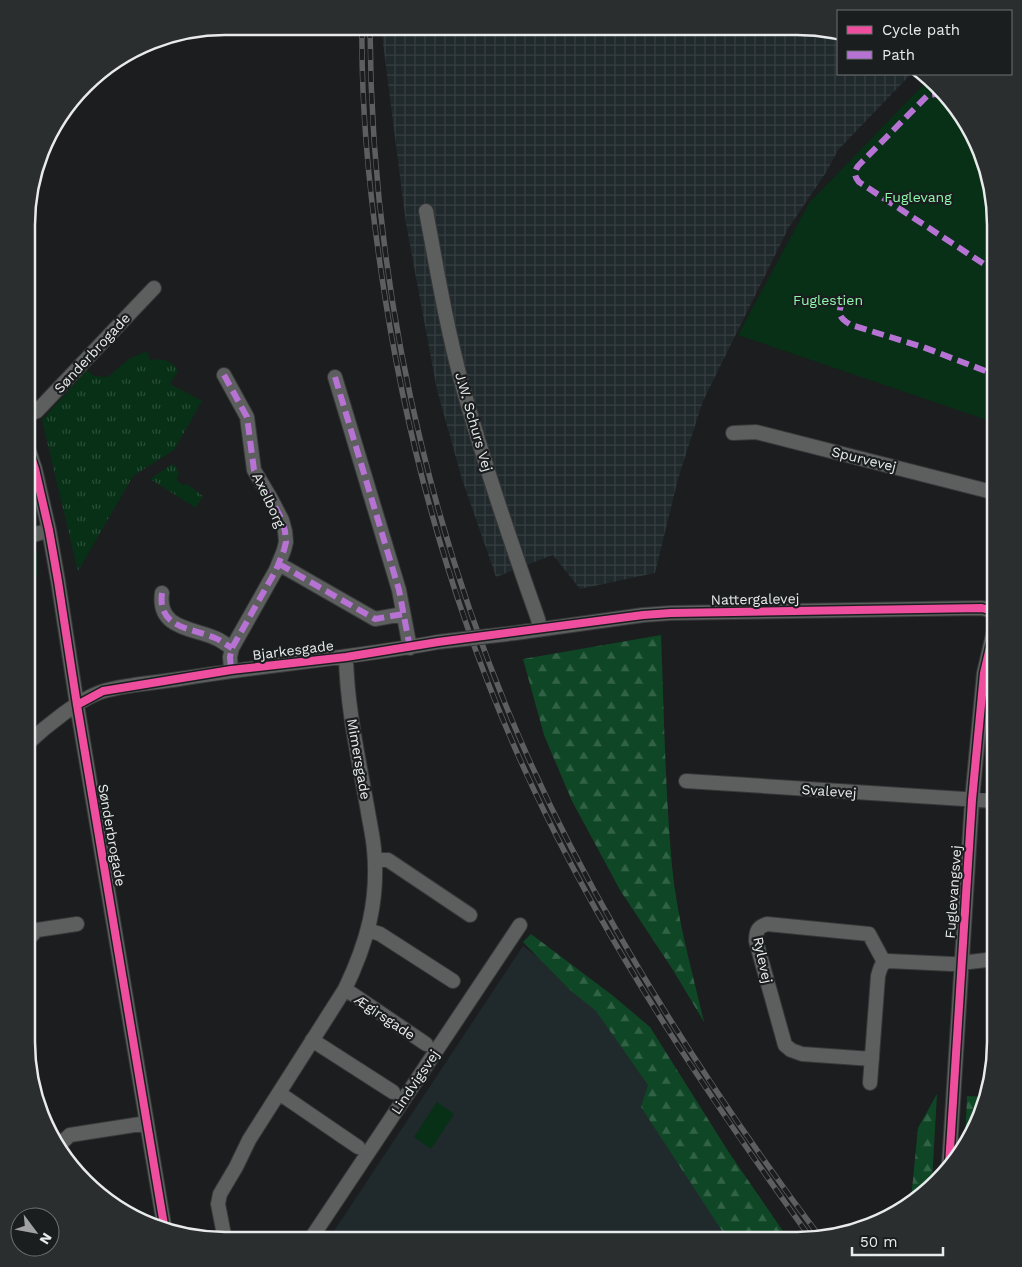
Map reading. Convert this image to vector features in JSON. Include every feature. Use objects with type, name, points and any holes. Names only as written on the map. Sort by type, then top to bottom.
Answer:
[{"type":"street","name":"J.W. Schurs Vej","points":[[426,211],[445,314],[463,388],[487,470],[540,629]]},
{"type":"street","name":"Sønderbrogade","points":[[35,412],[154,288]]},
{"type":"street","name":"Axelborg","points":[[224,375],[248,417],[254,470],[282,520],[286,542],[279,564],[232,648],[230,657],[231,670]]},
{"type":"street","points":[[335,377],[399,590],[410,648]]},
{"type":"street","name":"Spurvevej","points":[[733,433],[756,432],[987,491]]},
{"type":"street","name":"Sønderbrogade","points":[[35,469],[49,530],[66,625],[77,705],[164,1222]]},
{"type":"street","points":[[35,534],[49,530]]},
{"type":"street","points":[[279,564],[375,619],[403,614]]},
{"type":"street","points":[[162,593],[161,600],[164,611],[175,624],[215,638],[232,648]]},
{"type":"street","name":"Nattergalevej","points":[[515,633],[643,615],[671,613],[987,609]]},
{"type":"street","name":"Bjarkesgade","points":[[35,737],[56,719],[103,691],[231,670],[346,657],[438,642],[515,633]]},
{"type":"street","name":"Mimersgade","points":[[224,1232],[218,1199],[278,1094],[345,989],[356,968],[368,930],[375,882],[375,860],[346,684],[346,657]]},
{"type":"street","name":"Fuglevangsvej","points":[[950,1156],[972,800],[984,673],[987,660]]},
{"type":"street","name":"Svalevej","points":[[686,781],[987,801]]},
{"type":"street","points":[[375,860],[388,860],[470,915]]},
{"type":"street","points":[[35,933],[38,930],[77,924]]},
{"type":"street","name":"Rylevej","points":[[872,1059],[802,1054],[791,1050],[785,1045],[756,941],[756,931],[767,924],[869,934],[884,962]]},
{"type":"street","name":"Lindvigsvej","points":[[315,1232],[520,925]]},
{"type":"street","points":[[368,930],[380,934],[453,981]]},
{"type":"street","points":[[870,1083],[878,976],[884,962],[952,964],[987,960]]},
{"type":"street","name":"Ægirsgade","points":[[345,989],[426,1044]]},
{"type":"street","points":[[312,1040],[393,1092]]},
{"type":"street","points":[[278,1094],[358,1147]]},
{"type":"street","points":[[63,1141],[70,1135],[147,1123]]},
{"type":"shaded area","points":[[382,35],[809,35],[837,40],[837,75],[910,75],[838,150],[827,171],[789,227],[703,401],[678,479],[655,573],[580,589],[553,555],[496,577],[462,479],[437,390],[406,224]]},
{"type":"shaded area","points":[[523,946],[604,1006],[743,1232],[333,1232]]},
{"type":"green space","points":[[924,84],[948,109],[973,153],[981,176],[987,213],[987,420],[738,335],[809,203]]},
{"type":"green space","points":[[147,351],[150,360],[169,362],[178,371],[170,384],[202,401],[174,450],[133,476],[78,571],[42,420],[87,370],[94,376],[108,377],[129,359]]},
{"type":"green space","points":[[172,464],[176,467],[179,474],[177,477],[178,482],[184,485],[187,484],[203,496],[196,508],[150,479]]},
{"type":"green space","points":[[35,544],[37,555],[37,575],[35,576]]},
{"type":"green space","points":[[661,635],[666,779],[674,886],[681,925],[704,1022],[673,970],[620,890],[572,801],[544,735],[523,659]]},
{"type":"green space","points":[[531,934],[612,995],[650,1027],[728,1151],[784,1232],[723,1232],[641,1107],[648,1085],[596,1011],[570,990],[523,942]]},
{"type":"green space","points":[[937,1094],[932,1175],[912,1194],[918,1128]]},
{"type":"green space","points":[[967,1096],[979,1097],[973,1114],[966,1128]]},
{"type":"green space","points":[[437,1102],[454,1114],[431,1149],[414,1137]]},
{"type":"railway","points":[[362,35],[364,118],[369,180],[392,341],[406,411],[442,548],[488,683],[515,749],[545,813],[604,924],[636,979],[704,1085],[806,1232]]},
{"type":"railway","points":[[370,35],[374,133],[384,239],[400,345],[423,449],[451,552],[485,653],[525,751],[598,898],[657,998],[720,1096],[816,1231]]},
{"type":"marked path","points":[[934,94],[928,95],[858,166],[855,176],[859,182],[987,266]]},
{"type":"marked path","points":[[844,299],[840,308],[840,314],[843,320],[851,325],[923,347],[987,372]]},
{"type":"marked path","points":[[224,375],[247,417],[254,470],[282,520],[286,542],[276,570],[232,648],[230,657],[231,670]]},
{"type":"marked path","points":[[335,377],[399,590],[410,648]]},
{"type":"marked path","points":[[279,564],[375,619],[403,614]]},
{"type":"marked path","points":[[162,593],[162,605],[165,614],[171,620],[187,629],[217,639],[232,648]]},
{"type":"cycle path","points":[[35,469],[58,581],[163,1222]]},
{"type":"cycle path","points":[[77,705],[103,691],[231,670],[346,657],[438,642],[643,615],[671,613],[987,609]]},
{"type":"cycle path","points":[[950,1155],[972,800],[984,673],[987,660]]},
{"type":"park label","name":"Fuglevang","points":[[918,197]]},
{"type":"park label","name":"Fuglestien","points":[[828,300]]}]
